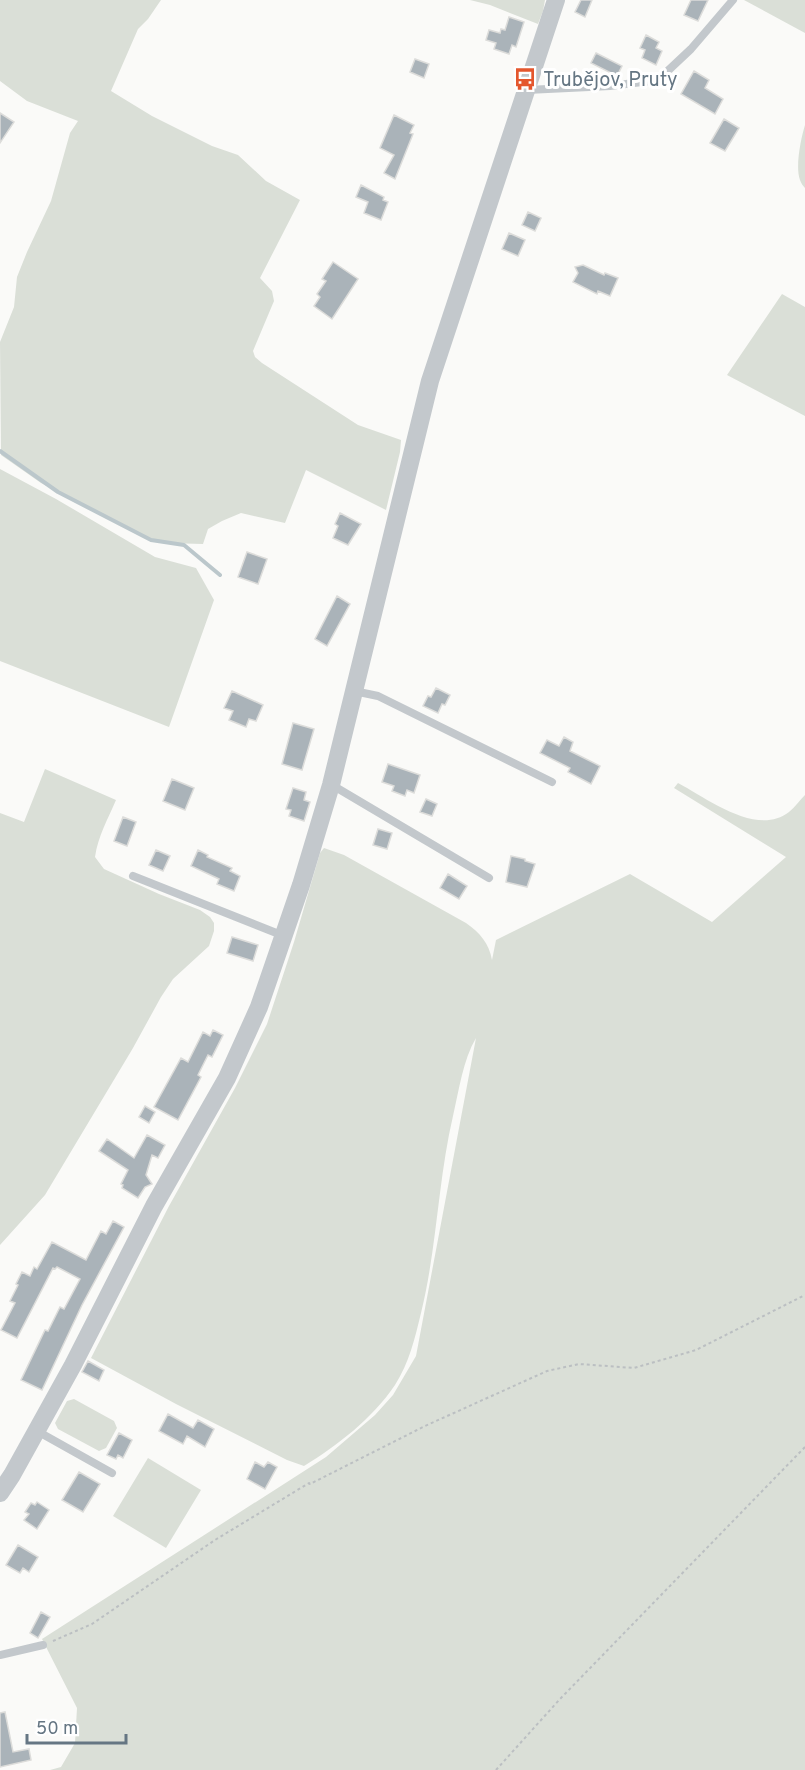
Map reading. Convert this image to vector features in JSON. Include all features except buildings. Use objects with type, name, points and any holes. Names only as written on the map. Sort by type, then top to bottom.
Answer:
[{"type":"street","points":[[0,1493],[37,1431],[154,1206],[227,1078],[259,1007],[301,885],[331,785],[430,381],[556,0]]},
{"type":"lane","points":[[525,90],[610,86],[658,80],[691,48],[734,0]]},
{"type":"lane","points":[[353,691],[378,696],[552,782]]},
{"type":"lane","points":[[331,785],[489,878]]},
{"type":"lane","points":[[133,876],[284,936]]},
{"type":"lane","points":[[37,1431],[112,1473]]},
{"type":"lane","points":[[0,1655],[43,1646]]},
{"type":"path","points":[[43,1646],[92,1624],[215,1540],[309,1483],[425,1426],[548,1371],[579,1364],[634,1368],[696,1350],[805,1295]]},
{"type":"path","points":[[496,1770],[560,1699],[805,1447]]},
{"type":"shaded area","points":[[0,0],[161,0],[138,29],[111,91],[152,116],[212,146],[238,155],[266,181],[300,200],[260,278],[272,291],[274,301],[253,351],[255,357],[262,363],[358,425],[401,440],[386,510],[306,470],[285,523],[241,513],[208,529],[203,544],[165,543],[151,539],[41,483],[1,455],[0,342],[14,307],[17,277],[51,201],[70,133],[78,121],[27,101],[0,81]]},
{"type":"shaded area","points":[[470,0],[545,0],[538,24],[490,5]]},
{"type":"shaded area","points":[[744,0],[805,0],[805,33]]},
{"type":"shaded area","points":[[805,125],[805,188],[800,180],[798,160]]},
{"type":"shaded area","points":[[782,294],[805,307],[805,416],[727,375]]},
{"type":"shaded area","points":[[0,469],[155,557],[196,568],[214,600],[169,727],[0,661]]},
{"type":"shaded area","points":[[45,769],[116,800],[96,849],[95,857],[104,869],[200,910],[214,923],[214,931],[209,946],[173,979],[161,997],[45,1195],[0,1245],[0,813],[24,822]]},
{"type":"shaded area","points":[[678,783],[733,813],[762,820],[776,819],[789,812],[805,795],[805,1770],[50,1770],[61,1767],[75,1743],[77,1708],[42,1639],[326,1457],[375,1415],[393,1395],[416,1356],[476,1038],[459,1086],[448,1140],[426,1288],[411,1350],[395,1385],[376,1409],[354,1430],[304,1466],[287,1460],[176,1404],[91,1358],[169,1206],[235,1088],[267,1024],[320,853],[324,848],[344,855],[466,923],[483,939],[489,948],[492,960],[496,940],[630,874],[712,922],[786,857],[674,788]]},
{"type":"shaded area","points":[[74,1399],[114,1421],[117,1428],[106,1448],[99,1451],[58,1429],[55,1423],[67,1401]]},
{"type":"shaded area","points":[[148,1458],[201,1490],[166,1548],[113,1516]]},
{"type":"waterway","points":[[0,451],[58,492],[151,540],[184,545],[220,575]]},
{"type":"place","name":"Trubějov, Pruty","points":[[525,79]]}]
